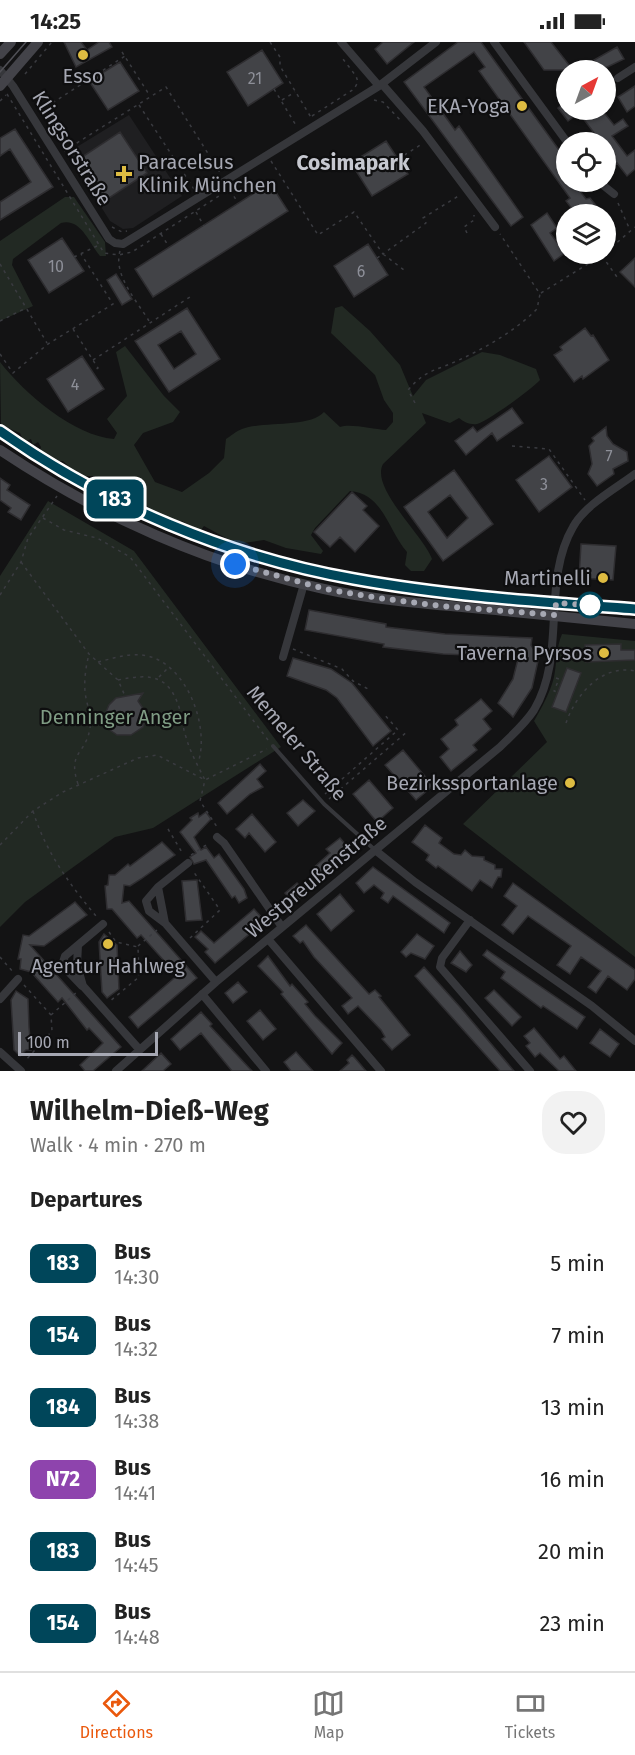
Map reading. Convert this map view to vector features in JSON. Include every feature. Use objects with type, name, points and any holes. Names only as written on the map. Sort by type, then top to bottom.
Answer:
[{"type":"main road","points":[[0,54],[11,42]]},
{"type":"main road","points":[[4,82],[38,42]]},
{"type":"main road","points":[[0,431],[40,458],[156,519],[255,554],[354,579],[556,603],[635,609]]},
{"type":"main road","points":[[0,450],[108,513],[204,555],[304,584],[408,602],[635,624]]},
{"type":"street","points":[[341,42],[423,131],[463,193],[495,227]]},
{"type":"street","points":[[119,244],[381,85],[436,42]]},
{"type":"street","points":[[494,42],[560,132]]},
{"type":"street","points":[[618,78],[635,68]]},
{"type":"street","name":"Klingsorstraße","points":[[4,82],[109,239],[119,244]]},
{"type":"street","name":"Westpreußenstraße","points":[[122,1069],[139,1049],[202,994],[500,747],[526,720],[544,687],[564,546],[578,519],[635,474]]},
{"type":"street","points":[[283,657],[304,584]]},
{"type":"street","points":[[217,837],[224,843],[282,927]]},
{"type":"street","name":"Memeler Straße","points":[[375,850],[387,861],[592,1006],[635,1041]]},
{"type":"street","points":[[188,864],[158,887],[146,901],[149,910],[165,923],[216,982]]},
{"type":"street","points":[[158,887],[165,923]]},
{"type":"street","points":[[470,920],[442,958],[440,967],[530,1071]]},
{"type":"street","points":[[103,924],[65,956],[62,965],[139,1049]]},
{"type":"street","points":[[268,939],[381,1071]]},
{"type":"street","points":[[78,945],[77,965],[83,986]]},
{"type":"street","points":[[0,999],[18,979]]},
{"type":"street","points":[[202,994],[266,1071]]},
{"type":"street","points":[[0,1052],[20,1070]]},
{"type":"lane","name":"Memeler Straße","points":[[273,746],[324,804],[375,850]]},
{"type":"path","points":[[270,42],[295,92],[315,124]]},
{"type":"path","points":[[122,52],[150,97]]},
{"type":"path","points":[[339,54],[358,82]]},
{"type":"path","points":[[39,111],[124,56]]},
{"type":"path","points":[[4,82],[98,245],[104,253],[119,255]]},
{"type":"path","points":[[64,152],[166,87],[221,174]]},
{"type":"path","points":[[274,89],[302,133]]},
{"type":"path","points":[[281,100],[295,92]]},
{"type":"path","points":[[374,100],[382,102],[407,126]]},
{"type":"path","points":[[139,104],[195,190]]},
{"type":"path","points":[[398,159],[423,143],[419,139]]},
{"type":"path","points":[[267,156],[318,235],[354,212],[383,254],[404,270]]},
{"type":"path","points":[[455,187],[463,193],[465,201]]},
{"type":"path","points":[[230,189],[238,203]]},
{"type":"path","points":[[377,258],[426,223],[423,218],[463,193]]},
{"type":"path","points":[[614,194],[630,230]]},
{"type":"path","points":[[467,233],[464,227],[474,220],[475,214],[470,207]]},
{"type":"path","points":[[195,211],[204,226]]},
{"type":"path","points":[[415,404],[408,390],[422,375],[458,361],[494,342],[537,309],[540,294],[495,227]]},
{"type":"path","points":[[616,243],[635,227]]},
{"type":"path","points":[[160,233],[169,247]]},
{"type":"path","points":[[119,244],[117,262],[122,278],[150,322]]},
{"type":"path","points":[[74,257],[98,245]]},
{"type":"path","points":[[0,354],[13,373],[48,344],[113,304],[81,254]]},
{"type":"path","points":[[0,264],[48,344]]},
{"type":"path","points":[[540,294],[588,264]]},
{"type":"path","points":[[610,264],[617,277]]},
{"type":"path","points":[[93,360],[193,295]]},
{"type":"path","points":[[0,321],[25,308]]},
{"type":"path","points":[[73,329],[98,368],[93,371]]},
{"type":"path","points":[[512,446],[549,449],[591,508]]},
{"type":"path","points":[[0,595],[21,562],[28,538],[62,488]]},
{"type":"path","name":"Memeler Straße","points":[[43,518],[64,530],[97,538],[130,557],[273,746]]},
{"type":"path","points":[[21,562],[89,654],[118,680],[125,696]]},
{"type":"path","points":[[286,646],[342,669],[353,681],[368,689]]},
{"type":"path","points":[[78,784],[72,767],[88,738],[91,725],[85,690],[89,654]]},
{"type":"path","points":[[98,662],[129,654],[149,656],[168,668],[185,687],[196,710],[202,751],[197,764]]},
{"type":"path","points":[[159,678],[168,668]]},
{"type":"path","points":[[566,723],[576,699],[608,672],[623,668],[635,671]]},
{"type":"path","points":[[118,680],[144,675],[159,678],[176,699],[185,735],[206,780],[200,801],[217,827],[217,837],[189,857],[188,864]]},
{"type":"path","points":[[558,680],[555,691],[558,692]]},
{"type":"path","points":[[572,698],[576,699]]},
{"type":"path","points":[[320,799],[398,730],[384,714]]},
{"type":"path","points":[[324,804],[408,731]]},
{"type":"path","points":[[206,780],[273,746]]},
{"type":"path","points":[[0,845],[33,811],[78,784],[138,758],[156,755],[206,780]]},
{"type":"path","points":[[33,811],[38,828],[78,894],[116,942],[138,947]]},
{"type":"path","points":[[168,829],[188,864],[220,910],[183,945]]},
{"type":"path","points":[[138,947],[165,923]]},
{"type":"path","points":[[102,1009],[139,977],[138,947]]},
{"type":"path","points":[[1,959],[51,1015],[52,1031],[20,1070]]},
{"type":"path","points":[[51,1015],[83,986]]},
{"type":"shaded area","name":"Paracelsus Klinik München","points":[[129,115],[182,196],[133,228],[123,229],[110,221],[67,153]]},
{"type":"green space","points":[[65,197],[74,197],[105,242],[106,256],[100,256],[84,233],[74,224],[61,223],[13,259],[12,265],[33,306],[0,321],[0,241]]},
{"type":"green space","points":[[342,306],[370,331],[400,365],[413,396],[426,380],[482,352],[500,355],[536,369],[540,380],[509,405],[477,424],[467,423],[459,418],[450,423],[422,413],[426,423],[383,464],[381,474],[384,486],[432,559],[424,571],[411,571],[405,565],[407,552],[378,506],[361,493],[350,491],[315,528],[311,535],[323,551],[321,554],[286,548],[264,540],[237,544],[204,526],[200,531],[182,521],[177,523],[165,517],[147,506],[134,490],[117,487],[113,479],[103,482],[97,476],[79,476],[63,461],[56,461],[40,451],[41,447],[38,442],[33,445],[31,439],[24,442],[20,433],[1,425],[0,362],[22,387],[51,411],[83,430],[114,439],[117,433],[107,419],[127,396],[116,352],[125,346],[164,396],[180,412],[173,422],[143,433],[134,445],[155,482],[182,492],[209,473],[224,458],[226,439],[242,429],[308,420],[324,412],[340,427],[355,426],[386,430],[393,422],[393,413],[384,400],[375,375],[331,333],[335,308]]},
{"type":"green space","name":"Denninger Anger","points":[[48,501],[134,551],[281,747],[153,828],[115,837],[25,902],[0,927],[0,576]]},
{"type":"green space","name":"Bezirkssportanlage","points":[[562,634],[635,641],[635,957],[463,824],[547,742],[534,721],[546,700],[552,683]]},
{"type":"building","points":[[64,42],[81,42],[87,50],[99,42],[109,42],[112,47],[76,67]]},
{"type":"building","points":[[383,42],[414,42],[387,64],[375,49]]},
{"type":"building","points":[[458,42],[481,42],[556,146],[556,178],[479,71],[485,67],[474,52],[424,87],[455,130],[459,126],[523,217],[511,226],[404,82]]},
{"type":"building","points":[[524,42],[551,42],[565,60],[556,60],[556,70],[544,70]]},
{"type":"building","points":[[617,47],[624,59],[616,63],[616,60],[594,60]]},
{"type":"building","points":[[262,50],[283,83],[248,106],[227,72]]},
{"type":"building","points":[[120,62],[139,91],[108,110],[89,81]]},
{"type":"building","points":[[635,86],[635,106],[627,112],[618,97]]},
{"type":"building","points":[[623,119],[628,126],[616,134],[593,132],[584,120],[610,120],[614,125]]},
{"type":"building","points":[[15,129],[53,187],[0,220],[0,202],[31,182],[10,149],[0,156],[0,138]]},
{"type":"building","points":[[120,132],[147,173],[106,200],[97,187],[92,191],[85,179],[90,176],[79,159]]},
{"type":"building","points":[[386,141],[408,174],[372,196],[351,163]]},
{"type":"building","points":[[616,141],[627,156],[635,150],[635,169],[627,176],[617,163]]},
{"type":"building","points":[[270,183],[288,211],[153,297],[135,269]]},
{"type":"building","points":[[566,192],[581,192],[586,199],[590,198],[595,204],[568,204],[566,201],[570,198]]},
{"type":"building","points":[[547,213],[556,226],[550,233],[556,241],[556,260],[554,261],[531,225]]},
{"type":"building","points":[[62,238],[84,271],[49,293],[28,260]]},
{"type":"building","points":[[368,244],[388,275],[354,297],[334,266]]},
{"type":"building","points":[[635,258],[635,287],[620,272]]},
{"type":"building","points":[[116,274],[132,299],[122,305],[107,280]]},
{"type":"building","points":[[187,308],[220,359],[169,392],[135,341]],"holes":[[[181,331],[196,354],[174,369],[158,345]]]},
{"type":"building","points":[[585,328],[591,336],[593,335],[609,360],[583,379],[582,376],[574,382],[554,355],[562,350],[560,347]]},
{"type":"building","points":[[82,356],[104,389],[68,412],[47,379]]},
{"type":"building","points":[[512,408],[523,423],[497,441],[492,433],[466,455],[455,441],[473,427],[477,432]]},
{"type":"building","points":[[606,427],[607,436],[613,444],[627,452],[628,461],[613,469],[614,474],[597,486],[588,474],[592,464],[589,446],[594,441],[592,438]]},
{"type":"building","points":[[549,456],[572,487],[539,512],[516,480]]},
{"type":"building","points":[[454,470],[493,524],[443,561],[404,507]],"holes":[[[450,495],[468,518],[447,538],[428,512]]]},
{"type":"building","points":[[0,478],[10,485],[7,490],[30,505],[21,520],[8,512],[11,508],[0,500]]},
{"type":"building","points":[[352,492],[367,506],[363,510],[379,526],[355,552],[340,537],[330,547],[314,532]]},
{"type":"building","points":[[581,544],[616,546],[613,580],[579,578]]},
{"type":"building","points":[[309,610],[386,624],[386,627],[445,634],[532,638],[531,645],[534,650],[540,652],[532,688],[513,717],[498,703],[513,679],[519,655],[468,651],[468,655],[443,654],[383,647],[384,644],[305,630]]},
{"type":"building","name":"Taverna Pyrsos","points":[[621,644],[621,650],[635,650],[635,660],[586,662],[585,645]]},
{"type":"building","points":[[293,658],[331,669],[352,683],[391,731],[373,746],[337,698],[326,690],[287,676]]},
{"type":"building","points":[[567,668],[581,673],[566,712],[552,707]]},
{"type":"building","points":[[143,693],[138,701],[146,713],[143,727],[131,735],[117,735],[110,730],[105,714],[109,705],[116,698]]},
{"type":"building","points":[[481,699],[492,711],[483,719],[491,729],[473,745],[477,750],[451,771],[440,757],[449,749],[441,739],[458,725],[455,720]]},
{"type":"building","points":[[403,750],[433,786],[416,800],[385,765]]},
{"type":"building","points":[[260,764],[266,771],[257,779],[263,787],[250,794],[227,814],[218,803]]},
{"type":"building","points":[[369,780],[393,808],[377,822],[353,794]]},
{"type":"building","points":[[303,800],[315,811],[298,826],[287,813]]},
{"type":"building","points":[[206,812],[211,819],[194,837],[201,850],[206,847],[214,858],[219,854],[244,889],[247,898],[239,903],[235,896],[232,898],[206,860],[194,864],[190,857],[196,853],[180,832],[192,820],[190,818],[198,813],[199,817]]},
{"type":"building","points":[[252,814],[276,842],[265,852],[249,833],[245,838],[236,829]]},
{"type":"building","points":[[425,825],[442,838],[439,843],[454,854],[461,855],[465,850],[472,856],[484,857],[484,860],[495,865],[495,869],[502,869],[501,877],[498,877],[492,888],[480,880],[472,891],[438,866],[436,868],[426,860],[429,855],[412,842]]},
{"type":"building","points":[[340,838],[353,853],[320,879],[312,869],[330,853],[326,849]]},
{"type":"building","points":[[162,842],[175,855],[130,886],[124,885],[122,903],[129,901],[197,978],[138,1028],[129,1017],[180,973],[168,961],[166,963],[141,935],[137,938],[112,909],[107,909],[105,886],[108,885],[109,875],[115,875],[128,864],[130,866]]},
{"type":"building","points":[[373,867],[450,923],[444,933],[393,896],[388,903],[381,898],[384,893],[374,885],[364,893],[356,883]]},
{"type":"building","points":[[197,880],[202,920],[186,921],[182,881]]},
{"type":"building","points":[[297,883],[306,893],[294,903],[285,893]]},
{"type":"building","points":[[513,883],[635,970],[635,979],[627,990],[608,976],[596,993],[588,987],[601,971],[581,957],[570,974],[557,965],[571,946],[528,916],[513,934],[502,925],[517,906],[504,896]]},
{"type":"building","points":[[340,894],[354,911],[331,931],[317,914]]},
{"type":"building","points":[[75,902],[87,915],[44,946],[30,945],[121,1047],[93,1071],[85,1071],[80,1065],[103,1043],[89,1028],[87,1030],[62,998],[58,1002],[31,972],[20,969],[21,959],[18,959],[23,935],[29,936]]},
{"type":"building","points":[[254,909],[265,921],[215,963],[205,952],[208,949],[195,937],[201,931],[214,943]]},
{"type":"building","points":[[306,925],[369,994],[375,990],[381,996],[379,997],[410,1035],[392,1050],[382,1039],[385,1037],[381,1030],[358,1006],[348,1014],[342,1006],[352,998],[314,957],[303,941],[300,943],[293,936]]},
{"type":"building","points":[[104,934],[117,945],[119,989],[107,998],[102,992],[99,942]]},
{"type":"building","points":[[417,934],[434,946],[425,959],[411,953],[406,957],[401,952]]},
{"type":"building","points":[[487,950],[585,1017],[577,1029],[543,1006],[541,1008],[501,978],[505,972],[483,955]]},
{"type":"building","points":[[460,951],[472,965],[466,972],[451,963]]},
{"type":"building","points":[[268,956],[290,986],[292,984],[308,1002],[305,1004],[315,1016],[342,1043],[332,1054],[281,994],[283,992],[258,966]]},
{"type":"building","points":[[424,967],[514,1071],[500,1071],[415,976]]},
{"type":"building","points":[[238,982],[247,992],[233,1003],[225,993]]},
{"type":"building","points":[[494,990],[521,1017],[512,1026],[485,998]]},
{"type":"building","points":[[16,991],[28,999],[31,1050],[26,1050],[20,1056],[14,1050],[11,1000]]},
{"type":"building","points":[[260,1010],[276,1029],[263,1040],[247,1021]]},
{"type":"building","points":[[201,1012],[212,1024],[210,1026],[252,1071],[232,1071],[201,1033],[180,1050],[171,1039]]},
{"type":"building","points":[[534,1028],[560,1059],[564,1056],[576,1071],[559,1071],[540,1053],[535,1057],[526,1046],[530,1043],[524,1036]]},
{"type":"building","points":[[600,1029],[619,1044],[610,1057],[590,1043]]},
{"type":"building","points":[[296,1052],[313,1071],[291,1071],[284,1062]]},
{"type":"building","points":[[161,1053],[171,1064],[163,1071],[142,1071]]},
{"type":"building","points":[[352,1055],[366,1071],[340,1071],[349,1063],[347,1060]]},
{"type":"tram line","points":[[0,72],[26,42]]},
{"type":"bus line","name":"183","points":[[0,431],[70,475],[156,519],[302,568],[407,587],[635,609]]},
{"type":"place","name":"Esso","points":[[83,55]]},
{"type":"place","name":"EKA-Yoga","points":[[522,106]]},
{"type":"place","name":"Paracelsus Klinik München","points":[[124,174]]},
{"type":"place","name":"Martinelli","points":[[603,578]]},
{"type":"place","name":"Taverna Pyrsos","points":[[604,653]]},
{"type":"place","name":"Bezirkssportanlage","points":[[570,783]]},
{"type":"place","name":"Agentur Hahlweg","points":[[108,944]]},
{"type":"district","name":"Cosimapark","points":[[353,163]]},
{"type":"route","points":[[235,564],[325,589],[397,601],[555,615],[556,603],[590,605]]}]
